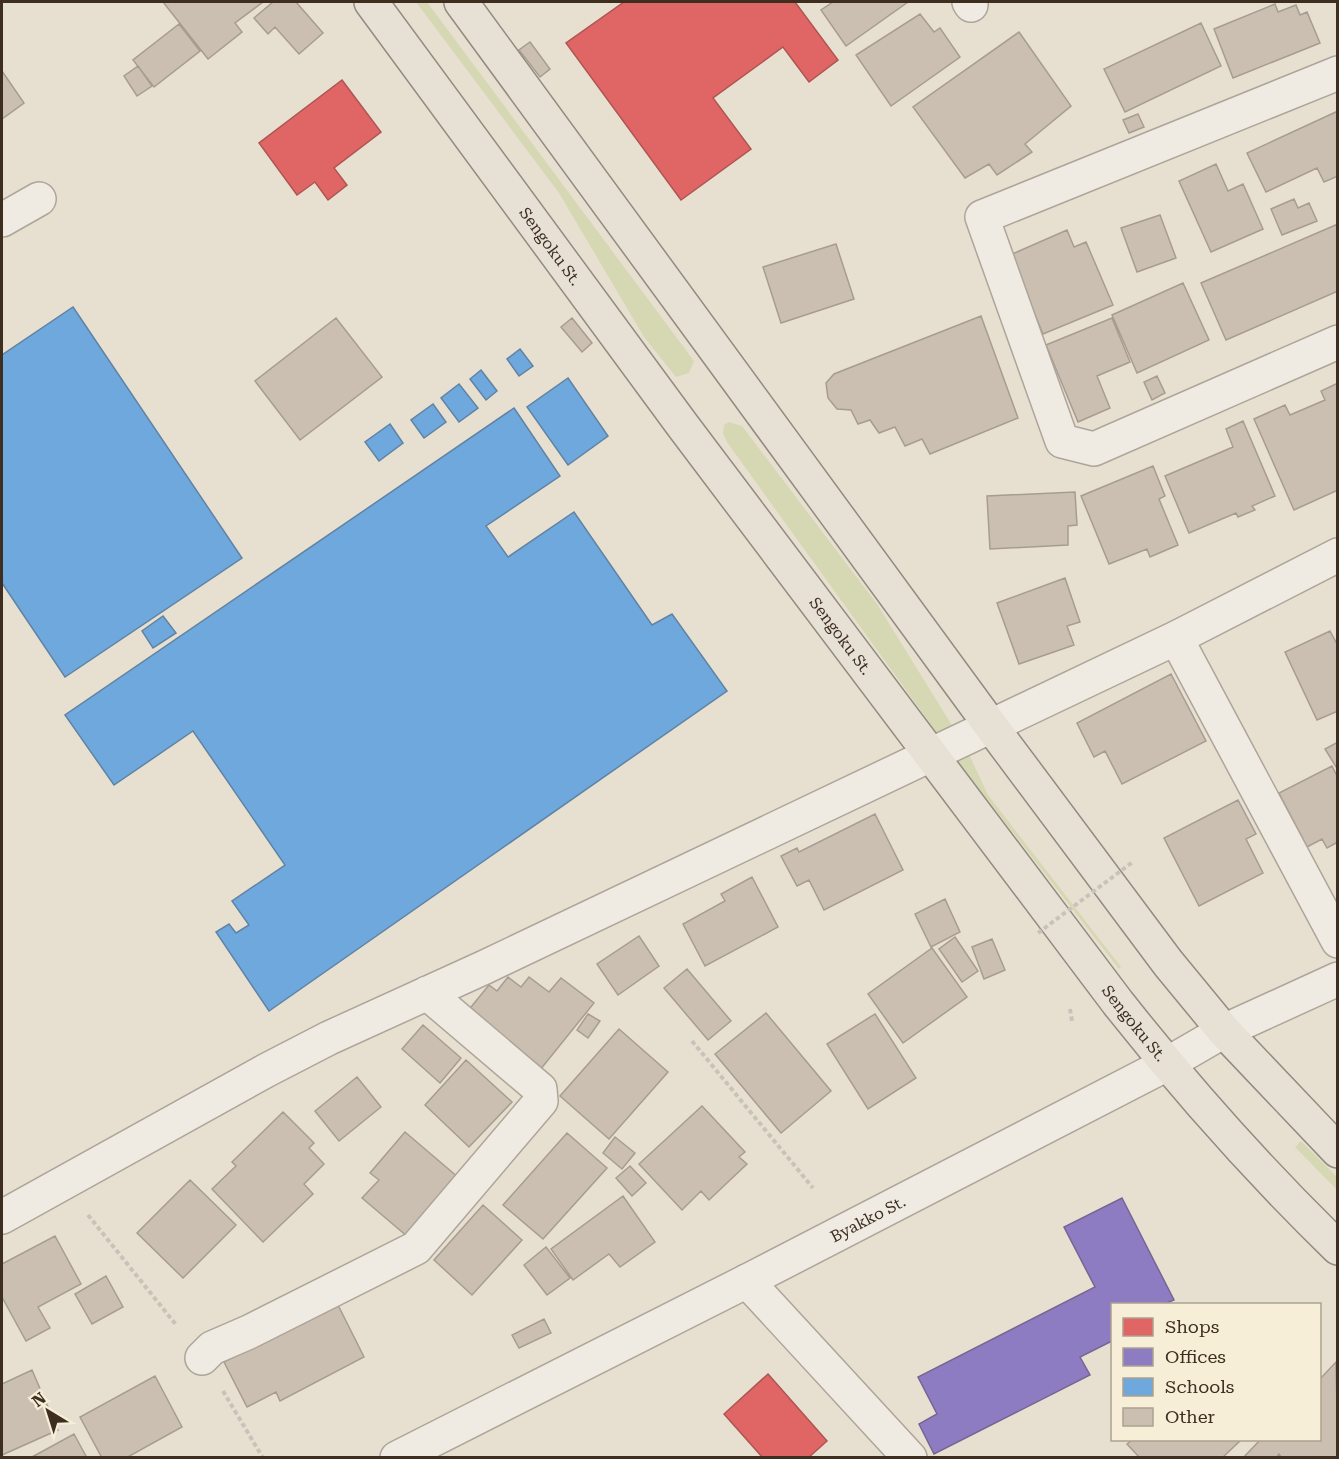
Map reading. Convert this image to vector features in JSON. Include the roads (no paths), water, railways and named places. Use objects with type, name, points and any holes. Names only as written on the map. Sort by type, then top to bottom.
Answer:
[{"type":"main road","name":"Sengoku St.","points":[[371,2],[683,426],[1017,871],[1167,1064],[1251,1160],[1338,1248]]},
{"type":"main road","points":[[461,2],[991,726],[1168,963],[1224,1031],[1338,1152]]},
{"type":"street","points":[[1338,73],[982,217],[1062,441],[1094,449],[1338,342]]},
{"type":"street","points":[[2,220],[39,199]]},
{"type":"street","points":[[2,1217],[62,1182],[329,1038],[1176,638],[1338,555]]},
{"type":"street","points":[[1176,638],[1338,941]]},
{"type":"street","name":"Byakko St.","points":[[397,1458],[747,1281],[1167,1064],[1224,1031],[1338,979]]},
{"type":"street","points":[[202,1358],[212,1348],[249,1332],[416,1248],[541,1101],[540,1089],[427,993]]},
{"type":"street","points":[[747,1281],[910,1458]]}]
